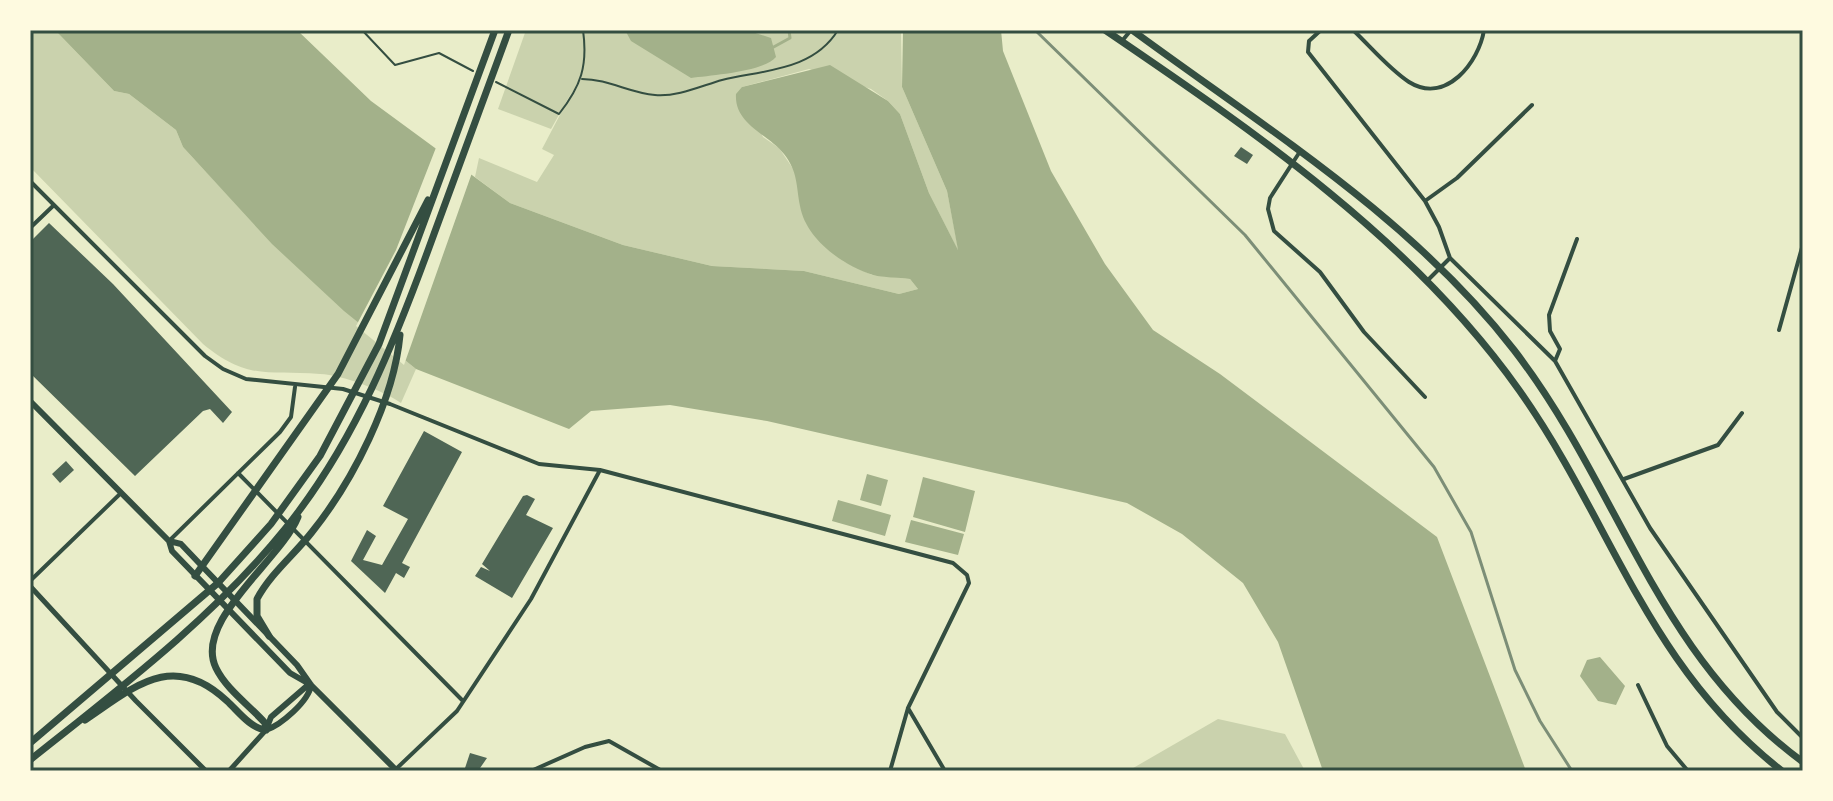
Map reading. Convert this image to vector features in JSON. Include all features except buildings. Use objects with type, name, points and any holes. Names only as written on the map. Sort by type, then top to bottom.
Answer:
[{"type":"highway","points":[[30,743],[202,598],[271,524],[342,419],[379,344],[495,30]]},
{"type":"highway","points":[[30,760],[211,608],[254,566],[301,509],[358,419],[401,325],[510,30]]},
{"type":"highway","points":[[1105,30],[1361,219],[1427,281],[1491,352],[1544,427],[1672,656],[1698,690],[1782,771]]},
{"type":"highway","points":[[1131,30],[1378,210],[1441,267],[1485,314],[1539,383],[1680,633],[1727,694],[1769,735],[1803,762]]},
{"type":"highway","points":[[195,576],[200,564],[338,374],[436,188]]},
{"type":"highway","points":[[269,636],[255,607],[258,597],[326,513],[353,469],[395,372],[401,325]]},
{"type":"highway","points":[[56,739],[144,681],[168,674],[190,677],[212,686],[253,725],[266,730],[265,723],[221,677],[213,663],[211,642],[222,619],[288,537],[301,509]]},
{"type":"highway","points":[[1636,593],[1653,586]]},
{"type":"main road","points":[[30,401],[169,541],[172,551],[290,673],[311,685]]},
{"type":"main road","points":[[169,541],[181,544],[311,685],[396,770]]},
{"type":"main road","points":[[266,730],[278,725],[306,697],[311,685]]},
{"type":"street","points":[[1122,41],[1131,30]]},
{"type":"street","points":[[1321,30],[1309,41],[1308,52],[1425,201],[1450,258],[1555,361],[1659,542],[1777,712],[1803,738]]},
{"type":"street","points":[[1353,30],[1409,82],[1426,87],[1449,83],[1467,71],[1479,51],[1484,30]]},
{"type":"street","points":[[1425,201],[1466,170],[1532,105]]},
{"type":"street","points":[[1299,153],[1268,203],[1274,231],[1320,272],[1364,332],[1425,397]]},
{"type":"street","points":[[30,181],[205,356],[246,379],[295,387],[343,389],[539,464],[600,470],[940,558],[967,575],[966,592],[908,708],[890,771]]},
{"type":"street","points":[[30,228],[54,205]]},
{"type":"street","points":[[1555,361],[1560,349],[1550,331],[1549,315],[1577,239]]},
{"type":"street","points":[[1779,330],[1803,244]]},
{"type":"street","points":[[1427,281],[1450,258]]},
{"type":"street","points":[[169,541],[291,417],[295,387]]},
{"type":"street","points":[[1624,479],[1718,445],[1742,413]]},
{"type":"street","points":[[396,770],[457,711],[531,599],[600,470]]},
{"type":"street","points":[[238,473],[462,700]]},
{"type":"street","points":[[121,493],[30,584],[136,701],[206,771]]},
{"type":"street","points":[[1638,685],[1667,746],[1688,771]]},
{"type":"street","points":[[908,708],[945,771]]},
{"type":"street","points":[[229,771],[266,730]]},
{"type":"street","points":[[531,771],[599,742],[619,745],[662,771]]},
{"type":"path","points":[[362,30],[394,64],[399,65]]},
{"type":"path","points":[[559,114],[582,79],[586,61],[583,30]]},
{"type":"path","points":[[582,79],[602,81],[653,95],[676,93],[779,70],[823,48],[838,30]]},
{"type":"shaded area","points":[[30,30],[55,30],[114,91],[129,94],[176,130],[183,147],[267,235],[353,316],[416,369],[401,403],[373,388],[340,377],[246,369],[203,344],[30,167]]},
{"type":"shaded area","points":[[55,30],[297,30],[371,101],[510,203],[623,245],[712,266],[804,271],[899,294],[918,289],[910,279],[861,271],[818,240],[804,218],[789,161],[778,147],[746,121],[737,105],[736,94],[742,87],[830,65],[888,101],[900,114],[929,193],[958,250],[947,191],[902,87],[903,30],[1001,30],[1003,51],[1051,171],[1105,264],[1153,330],[1220,374],[1437,537],[1526,771],[1323,771],[1278,642],[1243,583],[1182,534],[1127,503],[767,421],[670,405],[591,411],[569,429],[416,369],[344,311],[272,244],[183,147],[176,130],[129,94],[114,91]]},
{"type":"shaded area","points":[[526,30],[901,30],[902,87],[947,191],[959,253],[929,193],[900,114],[871,89],[809,69],[742,87],[763,137],[779,148],[798,176],[800,205],[843,261],[872,275],[910,279],[918,289],[899,294],[804,271],[712,266],[623,245],[510,203],[475,177],[479,158],[537,182],[554,155],[542,149],[573,90],[551,129],[498,109]]},
{"type":"shaded area","points":[[625,30],[746,30],[771,38],[776,57],[749,69],[691,78],[631,41]]},
{"type":"shaded area","points":[[867,474],[888,480],[881,506],[860,500]]},
{"type":"shaded area","points":[[923,477],[975,491],[965,532],[913,517]]},
{"type":"shaded area","points":[[838,500],[891,515],[885,536],[832,521]]},
{"type":"shaded area","points":[[911,520],[964,534],[958,555],[905,542]]},
{"type":"shaded area","points":[[1600,657],[1625,686],[1616,705],[1598,701],[1580,676],[1587,660]]},
{"type":"shaded area","points":[[1218,719],[1285,734],[1305,771],[1128,771]]},
{"type":"pier","points":[[437,145],[473,170],[404,365],[356,326],[396,250]]},
{"type":"waterway","points":[[770,49],[790,38],[789,30]]},
{"type":"railway","points":[[1035,30],[1245,235],[1434,467],[1471,532],[1515,670],[1540,721],[1572,771]]}]
